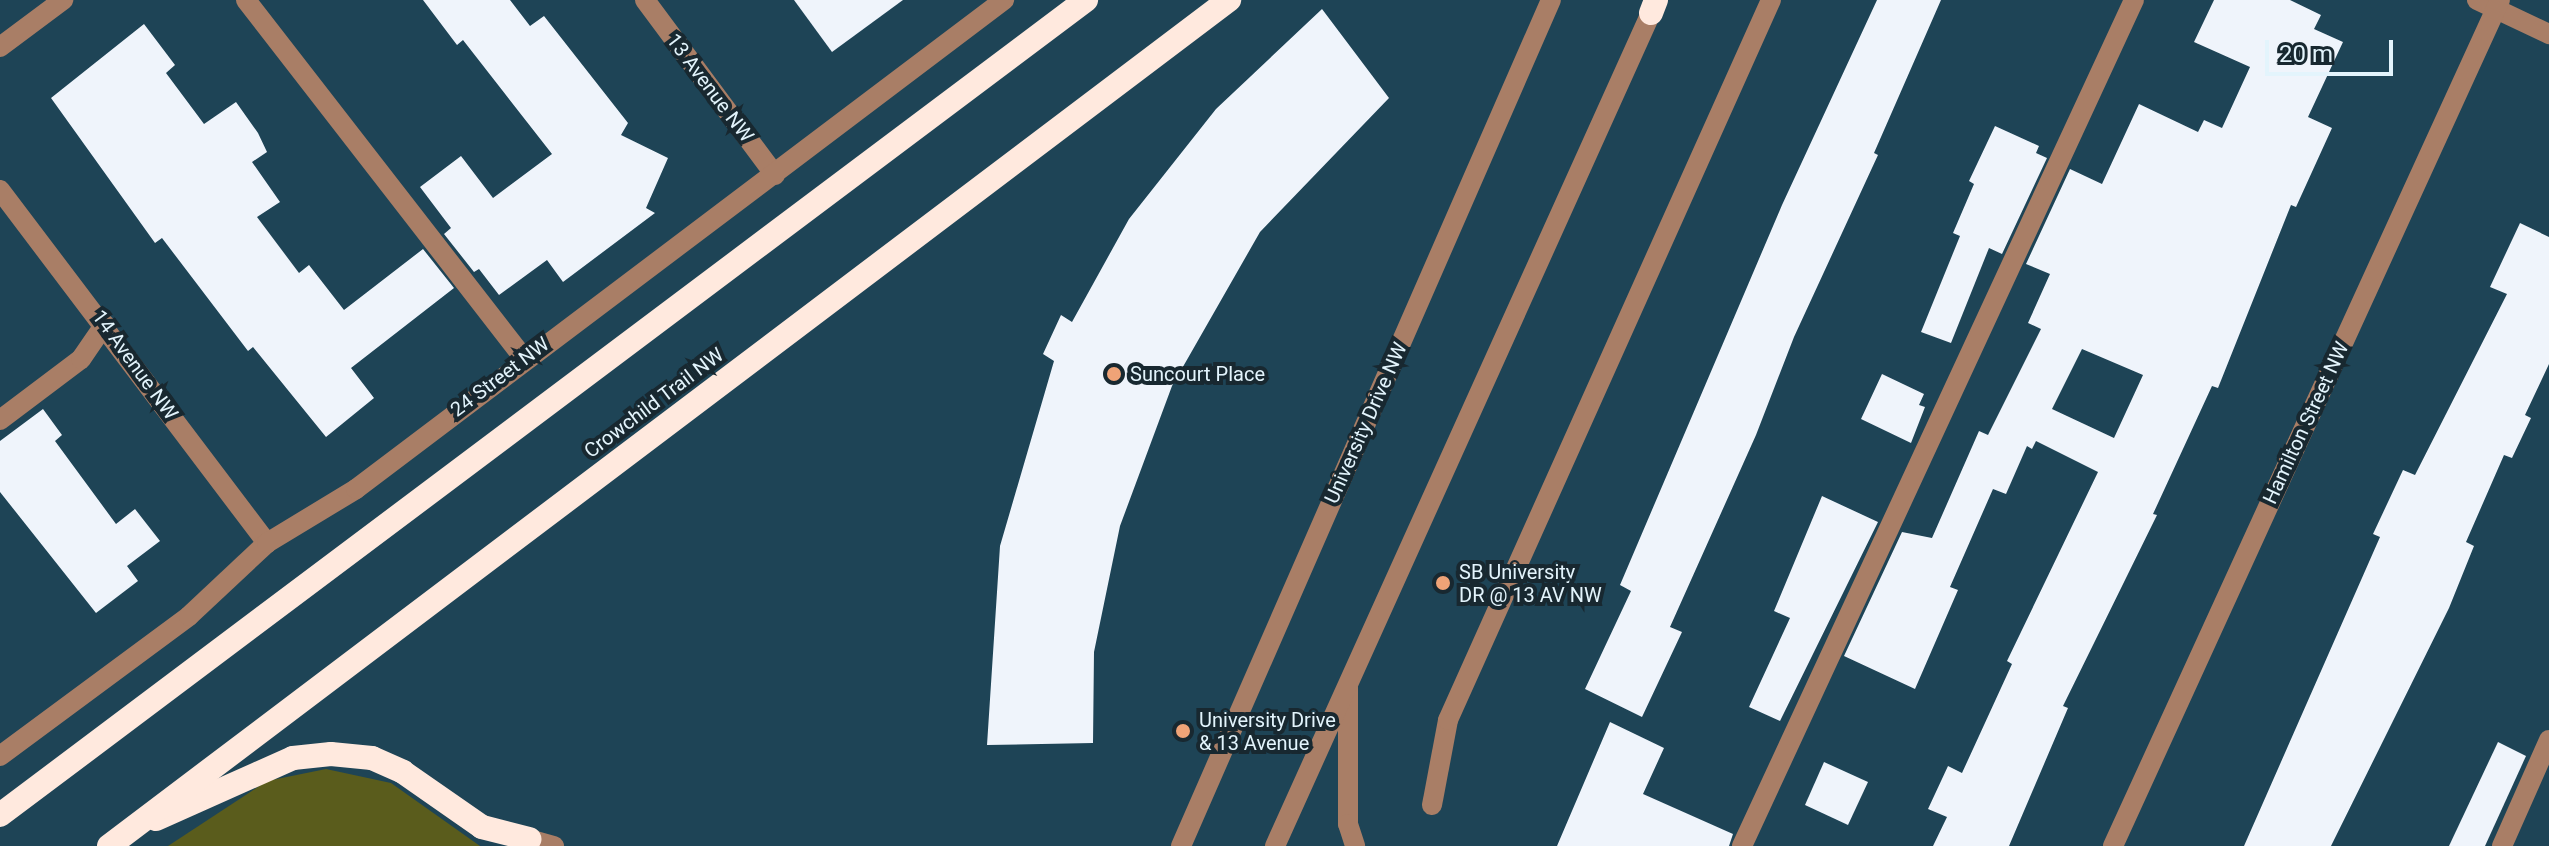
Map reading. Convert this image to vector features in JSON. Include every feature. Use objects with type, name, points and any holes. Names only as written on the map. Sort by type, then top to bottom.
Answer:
[{"type":"highway","points":[[0,815],[1086,0]]},
{"type":"highway","name":"Crowchild Trail NW","points":[[109,846],[1229,0]]},
{"type":"highway","points":[[131,829],[222,794],[293,758],[331,754],[372,758],[403,772],[482,827],[529,839]]},
{"type":"street","points":[[0,47],[63,0]]},
{"type":"street","points":[[246,0],[524,358]]},
{"type":"street","name":"13 Avenue NW","points":[[645,0],[775,175]]},
{"type":"street","name":"24 Street NW","points":[[0,756],[189,616],[267,543],[356,489],[524,358],[775,175],[1004,0]]},
{"type":"street","name":"University Drive NW","points":[[1181,846],[1551,0]]},
{"type":"street","points":[[1432,805],[1448,720],[1771,0]]},
{"type":"street","points":[[1742,846],[2134,0]]},
{"type":"street","points":[[2491,3],[2549,34]]},
{"type":"street","name":"Hamilton Street NW","points":[[2113,846],[2491,3]]},
{"type":"street","points":[[1275,846],[1348,676],[1653,6]]},
{"type":"street","name":"14 Avenue NW","points":[[0,190],[105,324],[267,543]]},
{"type":"street","points":[[0,420],[81,359],[105,324]]},
{"type":"street","points":[[1348,676],[1348,824],[1355,846]]},
{"type":"street","points":[[2502,846],[2549,740]]},
{"type":"street","points":[[529,839],[554,846]]},
{"type":"shaded area","points":[[326,769],[391,783],[480,846],[168,846],[267,781]]},
{"type":"building","points":[[423,0],[510,0],[530,26],[544,16],[628,123],[621,135],[668,158],[646,208],[655,213],[563,282],[547,260],[499,295],[479,269],[474,272],[444,234],[451,228],[420,187],[461,156],[493,198],[552,154],[463,40],[457,45]]},
{"type":"building","points":[[794,0],[903,0],[832,52]]},
{"type":"building","points":[[1877,0],[1941,0],[1874,153],[1878,155],[1794,337],[1756,435],[1670,627],[1682,632],[1642,717],[1585,689],[1631,591],[1620,585],[1782,205]]},
{"type":"building","points":[[2214,0],[2290,0],[2321,15],[2314,29],[2343,42],[2308,117],[2332,128],[2296,207],[2291,205],[2218,388],[2212,386],[2153,514],[2157,515],[2063,706],[2068,708],[2009,846],[1933,846],[1947,817],[1928,809],[1948,766],[1962,773],[2012,664],[2007,661],[2098,472],[2036,441],[2032,449],[2027,446],[2006,494],[1993,489],[1950,587],[1958,590],[1915,689],[1844,656],[1902,532],[1932,538],[1979,431],[1988,435],[2041,329],[2028,323],[2050,274],[2026,264],[2070,169],[2102,184],[2139,104],[2198,132],[2204,120],[2222,128],[2250,67],[2194,42]],"holes":[[[2082,349],[2143,375],[2114,438],[2052,409]]]},
{"type":"building","name":"Suncourt Place","points":[[1322,9],[1389,98],[1260,232],[1172,386],[1120,526],[1094,652],[1093,743],[987,745],[1000,546],[1054,361],[1043,354],[1061,315],[1072,322],[1129,219],[1216,109]]},
{"type":"building","points":[[144,24],[175,65],[166,73],[204,124],[236,102],[258,133],[267,152],[252,162],[280,202],[257,217],[299,273],[309,265],[344,310],[423,249],[454,288],[351,368],[374,398],[326,437],[253,347],[248,351],[162,238],[155,243],[51,98]]},
{"type":"building","points":[[1995,126],[2039,146],[2036,153],[2047,158],[2002,254],[1989,248],[1951,343],[1921,332],[1960,236],[1953,233],[1974,184],[1969,181]]},
{"type":"building","points":[[2520,223],[2549,237],[2549,364],[2525,415],[2531,418],[2512,458],[2504,455],[2466,542],[2474,546],[2449,608],[2331,846],[2244,846],[2380,537],[2373,534],[2403,470],[2415,475],[2507,294],[2490,287]]},
{"type":"building","points":[[1882,374],[1924,394],[1919,405],[1925,407],[1911,443],[1861,419]]},
{"type":"building","points":[[43,409],[62,435],[55,441],[116,524],[135,509],[160,541],[127,566],[138,581],[96,613],[0,492],[0,441]]},
{"type":"building","points":[[1822,496],[1878,522],[1780,721],[1749,707],[1790,618],[1774,611]]},
{"type":"building","points":[[1610,722],[1664,748],[1643,794],[1733,834],[1729,846],[1557,846]]},
{"type":"building","points":[[2498,742],[2526,756],[2485,846],[2449,846]]},
{"type":"building","points":[[1824,762],[1868,782],[1848,825],[1805,805]]},
{"type":"place","name":"Suncourt Place","points":[[1114,374]]},
{"type":"place","name":"SB University DR @ 13 AV NW","points":[[1443,583]]},
{"type":"place","name":"University Drive & 13 Avenue","points":[[1183,731]]}]
